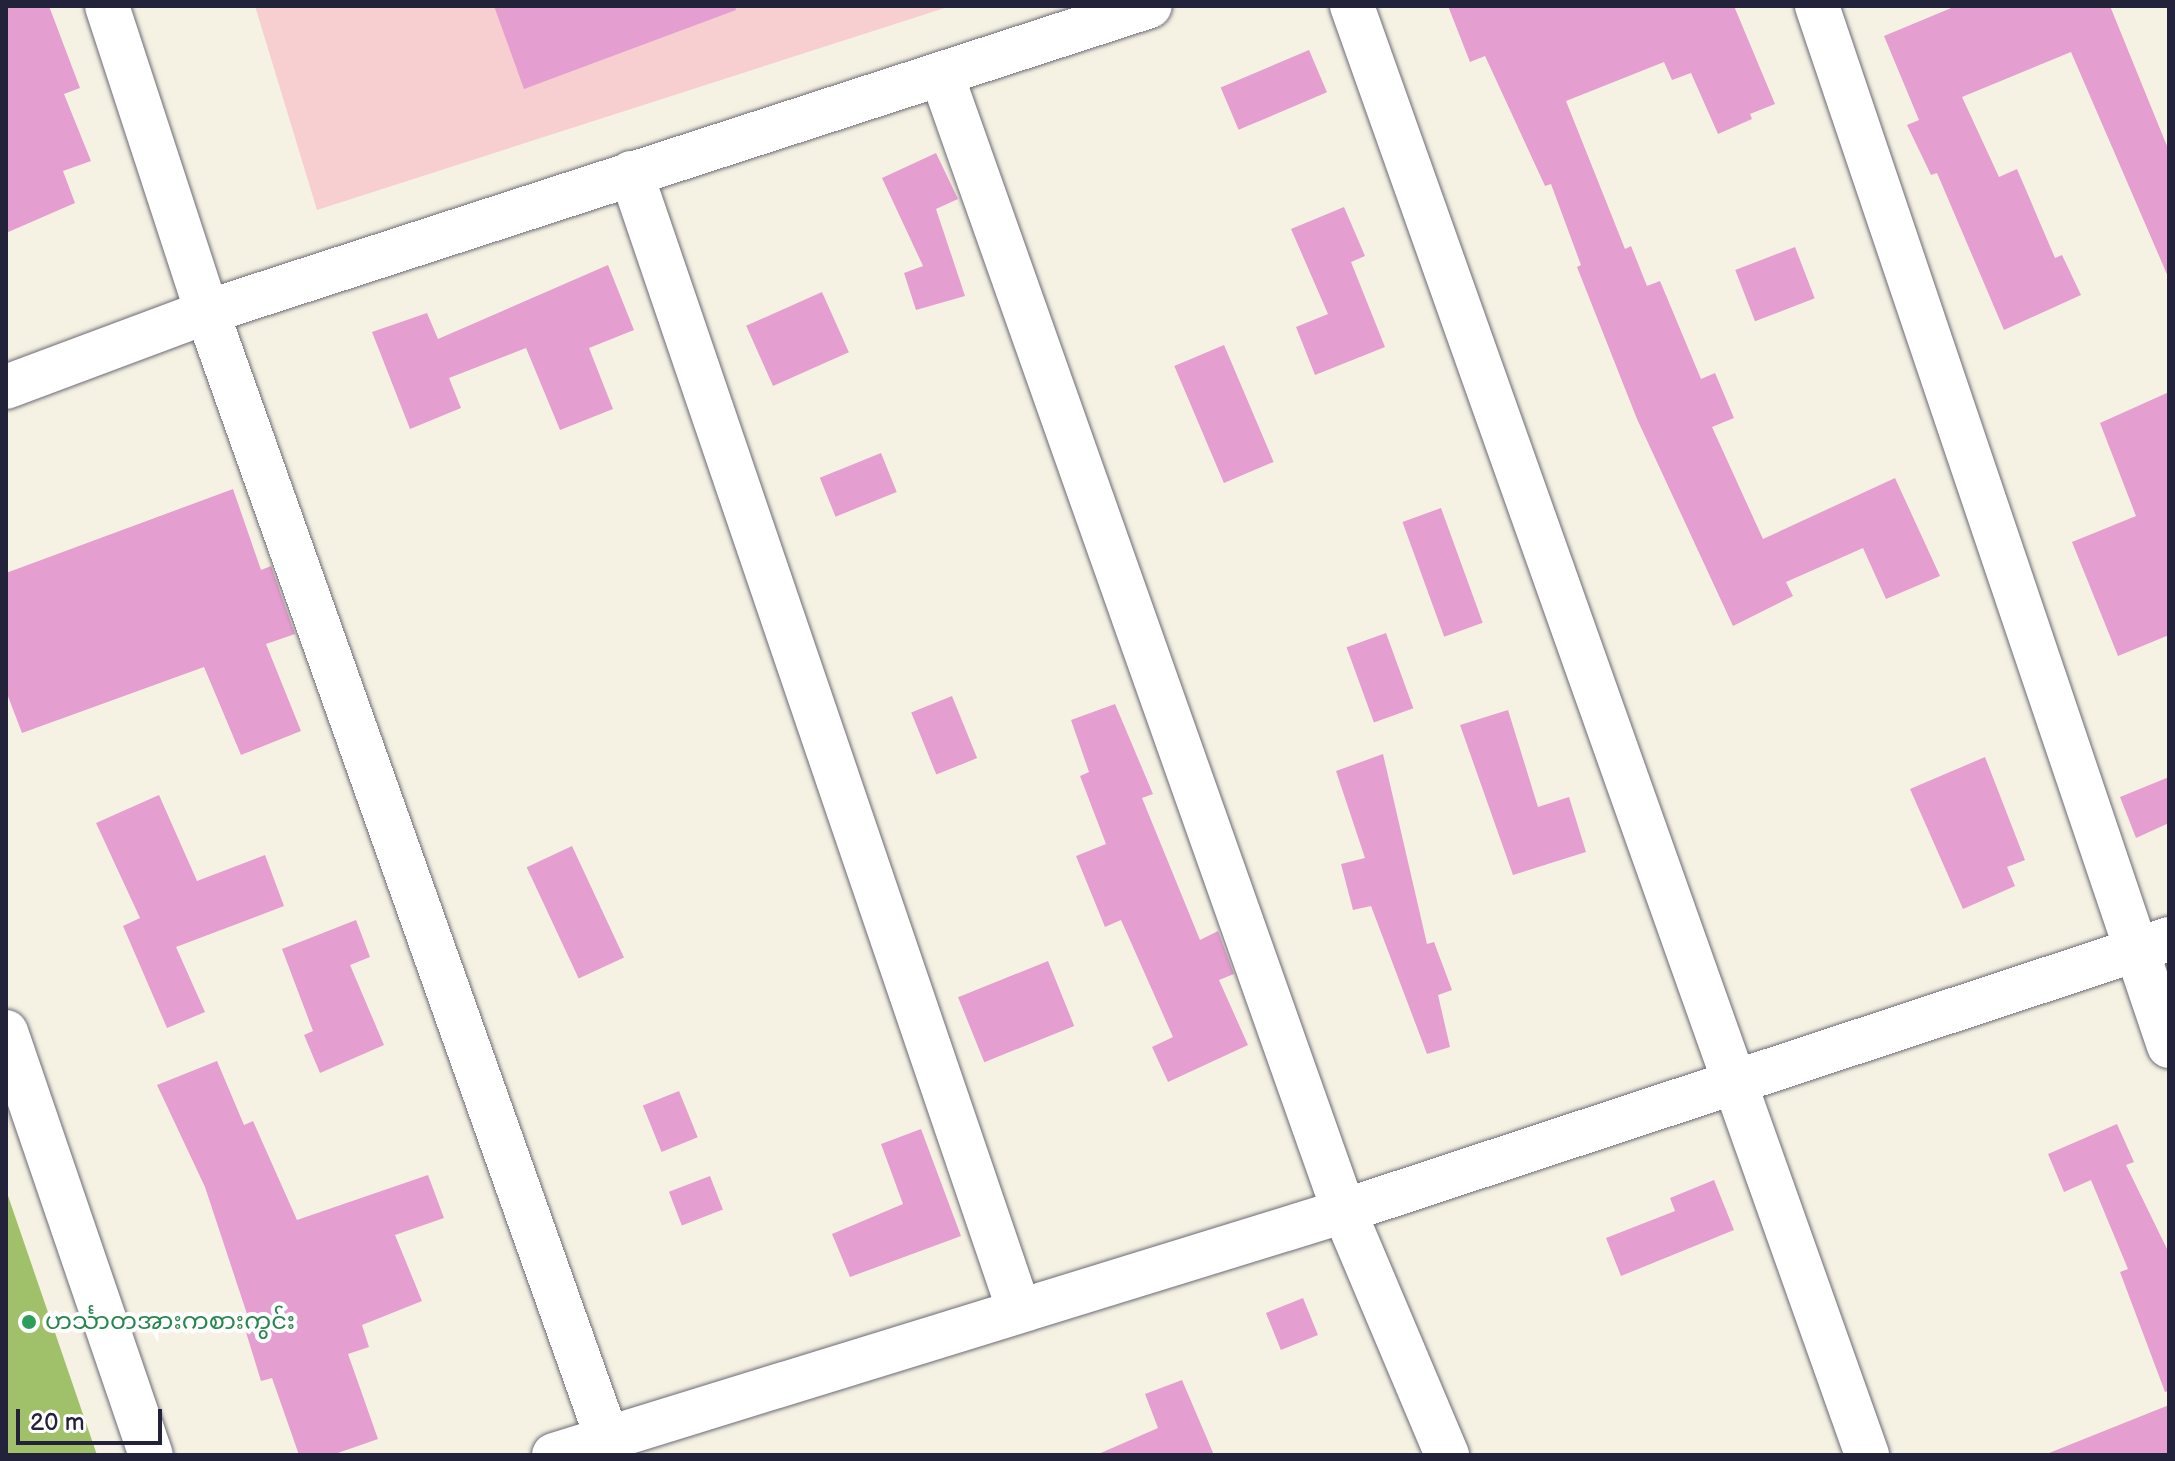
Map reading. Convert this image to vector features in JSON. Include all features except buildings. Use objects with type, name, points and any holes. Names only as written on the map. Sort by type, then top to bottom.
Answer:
[{"type":"street","points":[[107,6],[207,312],[609,1446]]},
{"type":"street","points":[[6,387],[207,312],[1150,6]]},
{"type":"street","points":[[1352,6],[1867,1455]]},
{"type":"street","points":[[1817,6],[2152,945],[2169,1046]]},
{"type":"street","points":[[942,76],[1344,1211],[1447,1455]]},
{"type":"street","points":[[631,173],[1019,1310]]},
{"type":"street","points":[[554,1455],[609,1446],[1019,1310],[1344,1211],[1734,1080],[2152,945]]},
{"type":"street","points":[[6,1032],[151,1455]]},
{"type":"shaded area","points":[[255,6],[951,6],[317,210]]},
{"type":"green space","name":"ဟင်္သာတအားကစားကွင်း","points":[[6,1190],[97,1455],[6,1455]]},
{"type":"place","name":"ဟင်္သာတအားကစားကွင်း","points":[[29,1322]]}]
